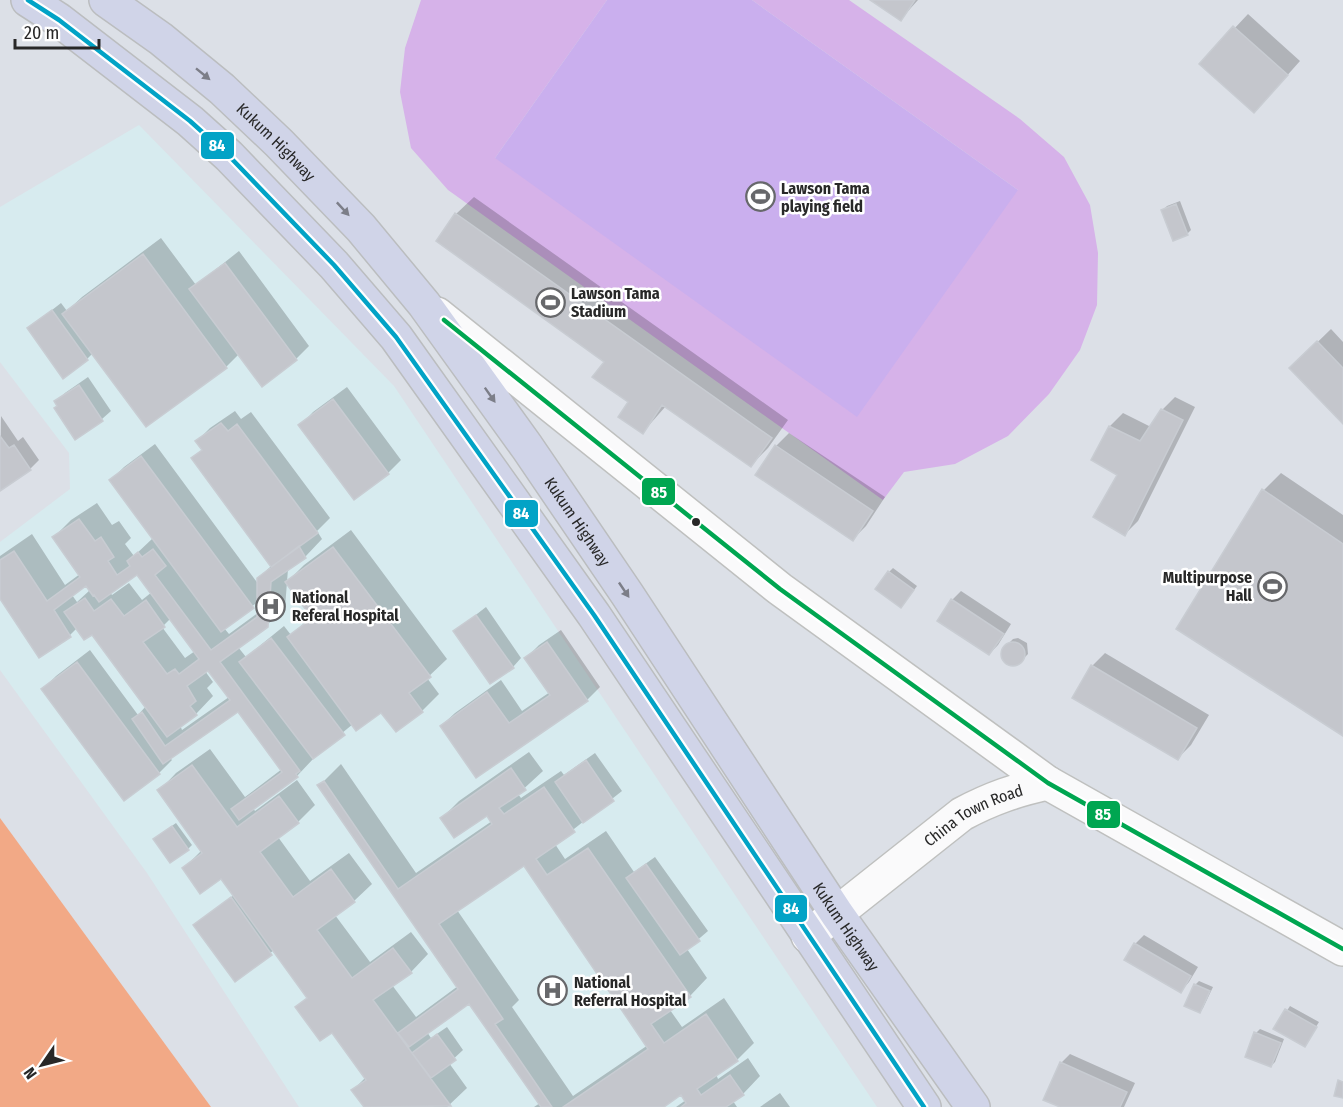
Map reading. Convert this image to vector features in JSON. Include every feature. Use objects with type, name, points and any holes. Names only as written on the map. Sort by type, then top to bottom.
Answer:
[{"type":"main road","points":[[28,0],[59,20],[190,121],[229,156],[334,265],[396,337],[594,615],[924,1107]]},
{"type":"main road","name":"Kukum Highway","points":[[106,0],[161,39],[205,75],[279,143],[361,228],[424,304],[520,438],[627,594],[837,914],[973,1107]]},
{"type":"street","points":[[424,304],[780,589],[1048,783],[1343,949]]},
{"type":"street","name":"China Town Road","points":[[808,936],[962,814],[988,799],[1048,783]]},
{"type":"shaded area","points":[[421,0],[607,0],[495,158],[1018,190],[752,0],[849,0],[1020,119],[1064,157],[1090,205],[1098,253],[1097,305],[1080,350],[1049,394],[1008,436],[955,464],[904,472],[883,500],[448,190],[411,148],[400,92],[405,48]]},
{"type":"shaded area","points":[[607,0],[752,0],[1018,190],[857,417],[495,158]]},
{"type":"shaded area","name":"National Referal Hospital","points":[[139,125],[394,386],[877,1107],[299,1107],[147,873],[0,670],[0,542],[70,489],[69,453],[0,362],[0,207]]},
{"type":"shaded area","points":[[0,818],[211,1107],[0,1107]]},
{"type":"building","points":[[870,0],[915,0],[901,21]]},
{"type":"building","points":[[1233,26],[1288,75],[1254,113],[1199,64]]},
{"type":"building","points":[[1176,204],[1188,235],[1173,241],[1161,210]]},
{"type":"building","name":"Lawson Tama Stadium","points":[[455,213],[772,438],[751,467],[662,405],[643,434],[618,417],[628,402],[592,377],[604,362],[436,241]]},
{"type":"building","points":[[143,254],[227,368],[146,427],[62,314]]},
{"type":"building","points":[[225,263],[297,360],[262,387],[189,289]]},
{"type":"building","points":[[52,310],[88,360],[63,379],[27,328]]},
{"type":"building","points":[[1317,341],[1343,368],[1343,424],[1289,368]]},
{"type":"building","points":[[79,385],[103,421],[75,440],[54,408],[57,406],[54,401]]},
{"type":"building","points":[[333,399],[389,474],[354,500],[298,425]]},
{"type":"building","points":[[1161,409],[1183,420],[1125,536],[1093,517],[1117,475],[1091,460],[1109,426],[1140,441]]},
{"type":"building","points":[[221,423],[228,431],[237,424],[318,533],[271,567],[191,458],[202,450],[195,441]]},
{"type":"building","points":[[0,436],[9,448],[14,445],[31,470],[0,491]]},
{"type":"building","points":[[775,445],[873,511],[853,541],[755,475]]},
{"type":"building","points":[[141,456],[254,608],[221,632],[109,480]]},
{"type":"building","name":"Multipurpose Hall","points":[[1262,489],[1343,544],[1343,736],[1176,629]]},
{"type":"building","points":[[79,519],[95,541],[101,537],[114,557],[108,561],[117,575],[130,566],[127,561],[138,552],[142,557],[153,549],[166,566],[155,575],[211,650],[257,617],[257,578],[299,546],[306,558],[271,582],[268,627],[220,662],[300,771],[296,774],[298,777],[239,820],[231,809],[282,772],[238,712],[163,764],[132,719],[142,712],[165,746],[230,700],[208,671],[187,686],[196,701],[190,706],[197,715],[167,737],[92,635],[84,640],[64,612],[85,598],[94,611],[111,599],[124,616],[146,600],[165,627],[143,642],[167,674],[175,669],[179,674],[199,659],[137,575],[99,602],[86,586],[54,610],[71,637],[39,658],[0,599],[0,560],[14,551],[47,601],[80,577],[52,537]]},
{"type":"building","points":[[333,547],[431,677],[409,693],[423,712],[396,732],[381,713],[356,731],[287,637],[312,618],[285,582]]},
{"type":"building","points":[[888,571],[914,590],[901,608],[875,589]]},
{"type":"building","points":[[951,599],[1004,634],[989,655],[937,621]]},
{"type":"building","points":[[476,615],[514,668],[490,684],[453,631]]},
{"type":"building","points":[[271,638],[345,735],[313,759],[239,662]]},
{"type":"building","points":[[547,642],[588,701],[476,778],[440,726],[487,692],[509,723],[550,695],[524,658]]},
{"type":"building","points":[[1013,642],[1022,645],[1025,654],[1022,663],[1013,666],[1004,663],[1001,654],[1004,645]]},
{"type":"building","points":[[77,662],[160,774],[124,801],[41,689]]},
{"type":"building","points":[[1091,665],[1197,728],[1178,760],[1072,698]]},
{"type":"building","points":[[586,760],[614,801],[583,823],[555,782]]},
{"type":"building","points":[[192,765],[237,827],[279,796],[299,823],[260,852],[293,897],[331,869],[355,902],[317,930],[352,978],[393,948],[412,973],[373,1000],[451,1106],[364,1107],[351,1090],[366,1080],[332,1033],[320,1041],[295,1007],[307,998],[221,879],[200,894],[182,868],[202,853],[157,790]]},
{"type":"building","points":[[511,768],[526,790],[499,808],[504,814],[544,787],[575,832],[536,859],[547,875],[588,848],[691,997],[651,1024],[664,1043],[706,1014],[738,1061],[697,1089],[701,1095],[730,1075],[744,1095],[726,1107],[681,1107],[686,1103],[681,1095],[664,1107],[563,1107],[648,1049],[524,866],[439,924],[503,1019],[495,1024],[552,1107],[541,1107],[469,1004],[409,1047],[398,1033],[458,989],[317,785],[324,781],[398,889],[492,824],[487,816],[454,838],[440,818]]},
{"type":"building","points":[[172,826],[189,850],[170,863],[153,839]]},
{"type":"building","points":[[646,864],[700,941],[680,955],[626,878]]},
{"type":"building","points":[[231,897],[272,955],[235,982],[193,925]]},
{"type":"building","points":[[1134,943],[1191,976],[1181,993],[1124,960]]},
{"type":"building","points":[[1194,984],[1210,991],[1200,1013],[1184,1006]]},
{"type":"building","points":[[1285,1009],[1317,1027],[1305,1047],[1273,1029]]},
{"type":"building","points":[[1254,1032],[1281,1043],[1271,1067],[1245,1057]]},
{"type":"building","points":[[437,1034],[456,1060],[431,1078],[412,1053]]},
{"type":"building","points":[[1060,1062],[1127,1092],[1120,1107],[1060,1107],[1043,1100]]},
{"type":"building","points":[[1338,1080],[1343,1082],[1343,1098],[1334,1096]]},
{"type":"transit line","name":"84","points":[[28,0],[59,20],[190,121],[229,156],[334,265],[396,337],[594,615],[924,1107]]},
{"type":"transit line","name":"85","points":[[444,320],[780,589],[1048,783],[1343,949]]},
{"type":"place","name":"Lawson Tama playing field","points":[[760,197]]},
{"type":"place","name":"Lawson Tama Stadium","points":[[550,302]]},
{"type":"place","name":"Multipurpose Hall","points":[[1273,586]]},
{"type":"place","name":"National Referal Hospital","points":[[271,606]]},
{"type":"place","name":"National Referral Hospital","points":[[553,991]]}]
